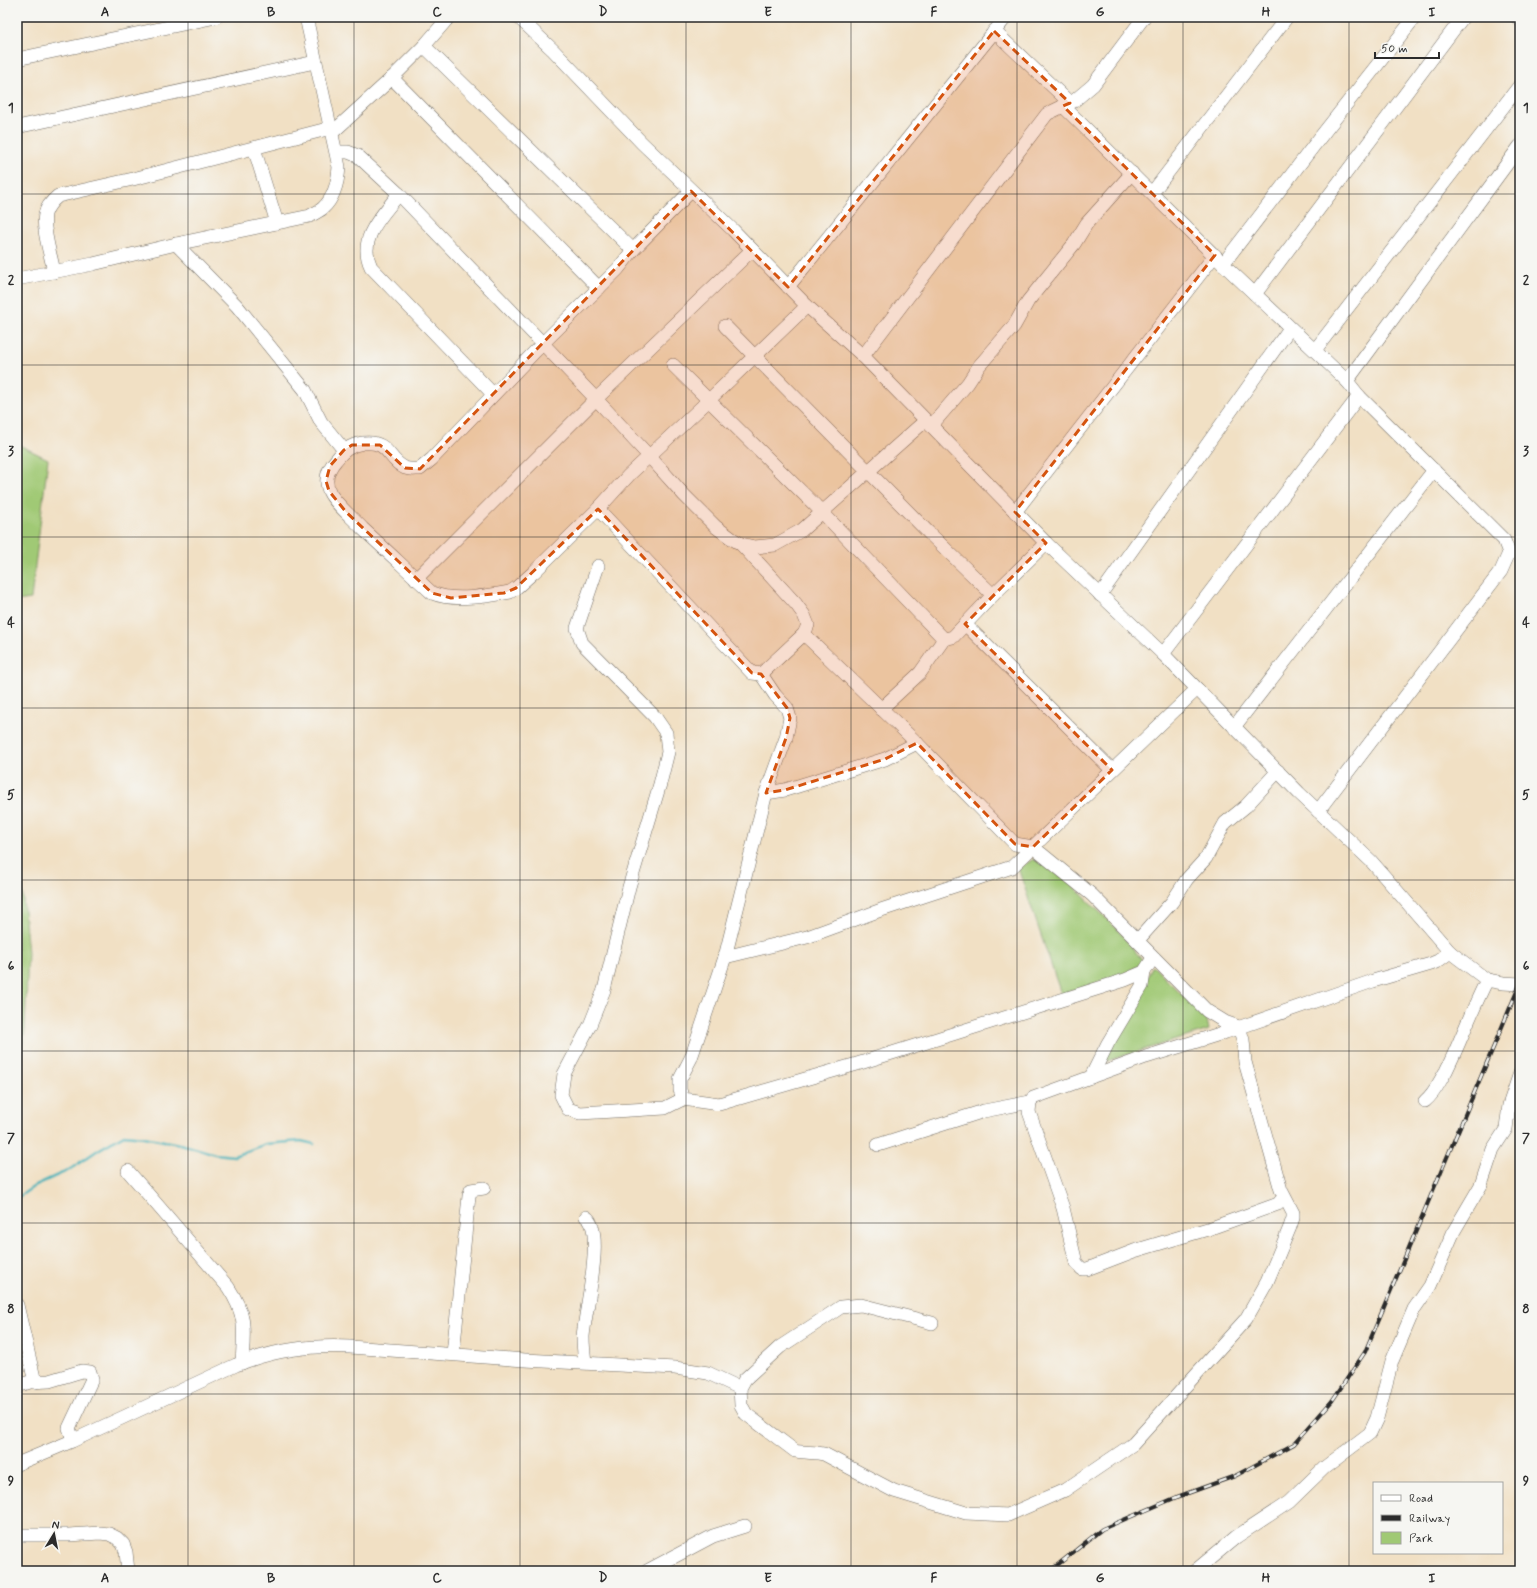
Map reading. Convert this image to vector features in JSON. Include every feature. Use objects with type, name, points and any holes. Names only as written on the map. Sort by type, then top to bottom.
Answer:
[{"type":"street","points":[[17,59],[216,17]]},
{"type":"street","points":[[17,279],[108,261],[176,244],[310,216],[323,208],[332,194],[338,180],[339,167],[337,152],[315,62],[306,17]]},
{"type":"street","points":[[54,272],[44,224],[45,212],[50,203],[58,196],[332,130],[392,78],[424,46],[449,17]]},
{"type":"street","points":[[518,17],[553,50],[632,133],[807,306],[863,356],[928,423],[967,460],[1046,543],[1163,654],[1318,811],[1371,861],[1450,952],[1487,980],[1520,984]]},
{"type":"street","points":[[788,287],[1006,17]]},
{"type":"street","points":[[863,356],[1046,114],[1066,104],[1093,85],[1144,17]]},
{"type":"street","points":[[1152,193],[1287,17]]},
{"type":"street","points":[[1015,512],[1322,135],[1415,17]]},
{"type":"street","points":[[1255,294],[1464,17]]},
{"type":"street","points":[[1517,17],[1520,20]]},
{"type":"street","points":[[994,31],[1219,260],[1347,381],[1359,396],[1504,540],[1509,553],[1501,571],[1318,811]]},
{"type":"street","points":[[424,46],[633,250]]},
{"type":"street","points":[[17,127],[315,62]]},
{"type":"street","points":[[392,78],[599,288]]},
{"type":"street","points":[[1315,350],[1520,85]]},
{"type":"street","points":[[1347,381],[1520,146]]},
{"type":"street","points":[[254,148],[277,223]]},
{"type":"street","points":[[337,152],[348,152],[358,156],[399,194],[543,343],[684,495],[711,522],[741,544],[800,610],[808,625],[804,634],[761,674]]},
{"type":"street","points":[[741,544],[755,547],[775,545],[787,540],[802,530],[821,511],[868,471],[928,423],[968,383],[979,366],[1014,326],[1031,297],[1074,244],[1087,223],[1132,173]]},
{"type":"street","points":[[691,191],[633,250],[599,288],[493,394],[432,459],[420,469],[405,468],[399,464],[386,449],[372,443],[352,445],[344,450],[330,466],[326,481],[329,491],[346,512],[432,593],[440,596],[458,597],[510,592],[598,509],[629,475],[807,306]]},
{"type":"street","points":[[399,194],[374,225],[368,236],[366,246],[366,257],[368,262],[371,267],[493,394]]},
{"type":"street","points":[[176,244],[228,296],[256,328],[305,390],[321,422],[344,450]]},
{"type":"street","points":[[416,579],[596,400],[752,250]]},
{"type":"street","points":[[725,326],[993,595]]},
{"type":"street","points":[[1100,595],[1290,328]]},
{"type":"street","points":[[673,365],[821,511],[944,639]]},
{"type":"street","points":[[1163,654],[1359,396]]},
{"type":"street","points":[[1234,727],[1434,470]]},
{"type":"street","points":[[598,509],[752,673],[761,674],[787,708],[790,718],[786,738],[766,793],[725,958],[691,1058],[680,1079],[680,1090],[683,1099]]},
{"type":"street","points":[[881,709],[920,673],[944,639],[953,638],[964,624],[1046,543]]},
{"type":"street","points":[[598,566],[577,628],[582,643],[655,717],[666,733],[668,752],[629,887],[604,990],[590,1024],[564,1074],[561,1095],[568,1109],[580,1113],[665,1108],[683,1099],[719,1104],[864,1062],[1125,980],[1144,972]]},
{"type":"street","points":[[964,624],[1112,770]]},
{"type":"street","points":[[804,634],[917,743],[1015,844],[1033,847],[1092,895],[1207,1011],[1225,1022],[1239,1027]]},
{"type":"street","points":[[725,958],[807,937],[881,910],[1012,867],[1197,689]]},
{"type":"street","points":[[766,793],[786,790],[885,760],[917,743]]},
{"type":"street","points":[[1138,940],[1172,902],[1187,879],[1206,858],[1225,823],[1246,806],[1278,771]]},
{"type":"street","points":[[1284,1197],[1278,1204],[1211,1228],[1134,1251],[1088,1269],[1082,1269],[1076,1263],[1063,1208],[1029,1112],[1030,1102],[1033,1098],[1146,1057],[1239,1027],[1373,980],[1431,964],[1438,961],[1450,952]]},
{"type":"street","points":[[1092,1077],[1108,1043],[1142,986],[1144,972],[1153,958]]},
{"type":"street","points":[[1425,1101],[1434,1093],[1454,1054],[1487,980]]},
{"type":"street","points":[[932,1323],[861,1305],[841,1307],[780,1347],[745,1379],[740,1388],[741,1405],[746,1414],[795,1451],[824,1454],[894,1491],[966,1513],[1008,1515],[1064,1490],[1133,1444],[1246,1319],[1267,1282],[1290,1227],[1293,1214],[1284,1197],[1245,1062],[1239,1027]]},
{"type":"street","points":[[1195,1571],[1236,1537],[1289,1502],[1324,1468],[1370,1433],[1377,1418],[1392,1361],[1414,1309],[1430,1286],[1454,1231],[1481,1185],[1493,1149],[1506,1129],[1510,1105],[1520,1073]]},
{"type":"street","points":[[878,1145],[984,1111],[1030,1102]]},
{"type":"street","points":[[128,1171],[228,1287],[235,1298],[241,1310],[243,1322],[242,1362]]},
{"type":"street","points":[[453,1354],[469,1196],[471,1190],[484,1188]]},
{"type":"street","points":[[585,1362],[583,1337],[589,1300],[595,1240],[593,1228],[589,1219],[586,1218]]},
{"type":"street","points":[[17,1305],[34,1382]]},
{"type":"street","points":[[17,1464],[74,1440],[242,1362],[281,1351],[327,1346],[525,1360],[585,1362],[687,1369],[708,1373],[740,1388]]},
{"type":"street","points":[[17,1386],[34,1382],[49,1381],[87,1370],[90,1372],[92,1379],[69,1428],[74,1440]]},
{"type":"street","points":[[647,1571],[713,1536],[745,1526]]},
{"type":"street","points":[[17,1535],[109,1534],[124,1544],[128,1571]]},
{"type":"highlighted area","points":[[994,31],[1070,103],[1063,106],[1215,255],[1015,512],[1046,543],[965,624],[1112,770],[1033,847],[1015,844],[917,743],[885,759],[785,790],[766,793],[786,738],[790,718],[787,708],[761,674],[752,673],[598,509],[516,588],[504,593],[451,598],[432,593],[346,512],[329,491],[326,481],[330,466],[344,450],[352,445],[380,445],[405,468],[420,469],[691,191],[788,287]]},
{"type":"green space","points":[[17,444],[48,459],[31,599],[17,601]]},
{"type":"green space","points":[[1034,859],[1069,882],[1116,928],[1144,962],[1125,974],[1061,994],[1018,868]]},
{"type":"green space","points":[[17,863],[20,866],[28,953],[25,1030],[17,1078]]},
{"type":"green space","points":[[1153,966],[1207,1020],[1209,1030],[1103,1062]]},
{"type":"waterway","points":[[17,1198],[36,1185],[69,1170],[98,1150],[124,1135],[144,1137],[184,1145],[215,1154],[234,1156],[266,1144],[301,1141],[314,1144]]},
{"type":"railway","points":[[1050,1571],[1102,1529],[1177,1497],[1235,1476],[1294,1444],[1332,1401],[1365,1352],[1520,984]]}]
